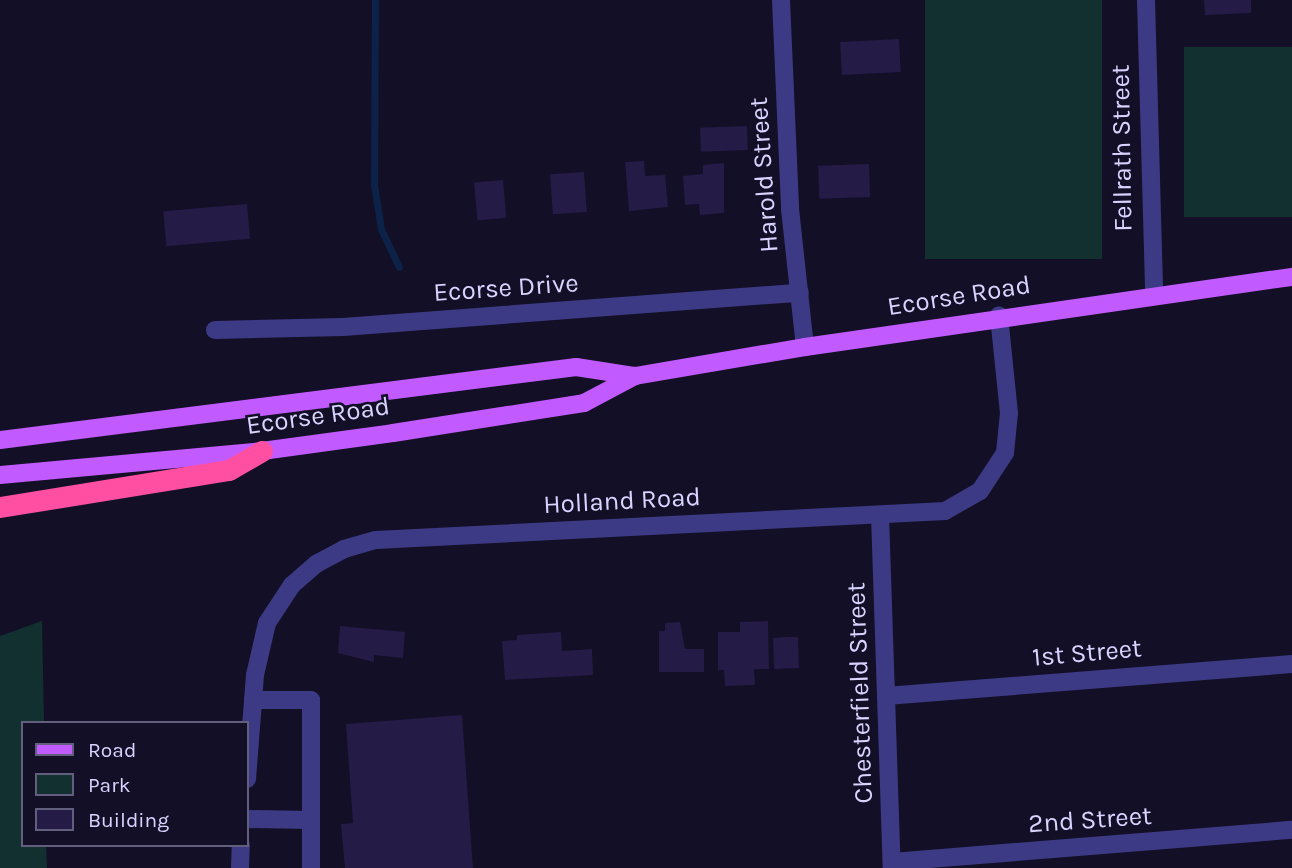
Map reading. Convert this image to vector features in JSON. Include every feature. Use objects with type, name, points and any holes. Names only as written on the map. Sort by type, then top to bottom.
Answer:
[{"type":"highway","points":[[0,507],[229,470],[262,451]]},
{"type":"main road","name":"Ecorse Road","points":[[0,475],[262,451],[584,403],[635,376],[999,316],[1292,277]]},
{"type":"main road","name":"Ecorse Road","points":[[0,440],[576,367],[635,376]]},
{"type":"street","name":"Harold Street","points":[[781,0],[789,196],[804,347]]},
{"type":"street","name":"Fellrath Street","points":[[1146,0],[1154,295]]},
{"type":"street","name":"Ecorse Drive","points":[[215,330],[343,327],[800,293]]},
{"type":"street","name":"Holland Road","points":[[248,766],[253,700],[273,611],[292,585],[344,549],[376,540],[458,534],[945,511],[980,491],[999,467],[1009,438],[999,316]]},
{"type":"street","name":"Chesterfield Street","points":[[880,515],[892,865]]},
{"type":"street","name":"1st Street","points":[[886,696],[1292,664]]},
{"type":"street","points":[[253,700],[311,700],[310,868]]},
{"type":"street","points":[[248,819],[311,820]]},
{"type":"street","name":"2nd Street","points":[[892,865],[1292,830]]},
{"type":"street","points":[[240,868],[242,847]]},
{"type":"green space","points":[[925,0],[1102,0],[1102,259],[925,259]]},
{"type":"green space","points":[[1184,47],[1292,47],[1292,217],[1184,217]]},
{"type":"green space","points":[[42,621],[44,721],[21,721],[21,847],[46,847],[47,868],[0,868],[0,636]]},
{"type":"building","points":[[1204,0],[1251,0],[1251,13],[1205,15]]},
{"type":"building","points":[[899,39],[901,72],[842,75],[840,42]]},
{"type":"building","points":[[747,126],[748,150],[701,152],[700,128]]},
{"type":"building","points":[[644,161],[645,176],[665,175],[668,207],[629,211],[625,162]]},
{"type":"building","points":[[724,163],[724,213],[700,215],[699,204],[685,205],[683,176],[703,174],[703,165]]},
{"type":"building","points":[[869,164],[870,197],[819,199],[818,166]]},
{"type":"building","points":[[584,172],[587,212],[553,214],[550,174]]},
{"type":"building","points":[[503,180],[506,218],[477,220],[474,183]]},
{"type":"building","points":[[247,204],[250,239],[166,246],[163,211]]},
{"type":"building","points":[[768,621],[769,669],[754,669],[755,685],[725,686],[724,670],[718,670],[718,632],[740,632],[740,622]]},
{"type":"building","points":[[680,622],[685,649],[704,649],[704,672],[659,672],[659,631],[665,631],[665,623]]},
{"type":"building","points":[[340,626],[405,632],[403,658],[374,655],[374,662],[338,653]]},
{"type":"building","points":[[561,632],[562,651],[592,649],[593,675],[505,680],[502,641],[517,640],[517,635]]},
{"type":"building","points":[[798,637],[799,668],[774,669],[773,638]]},
{"type":"building","points":[[462,715],[473,868],[345,868],[341,824],[353,823],[346,724]]},
{"type":"waterway","points":[[375,0],[374,184],[381,229],[399,267]]}]
